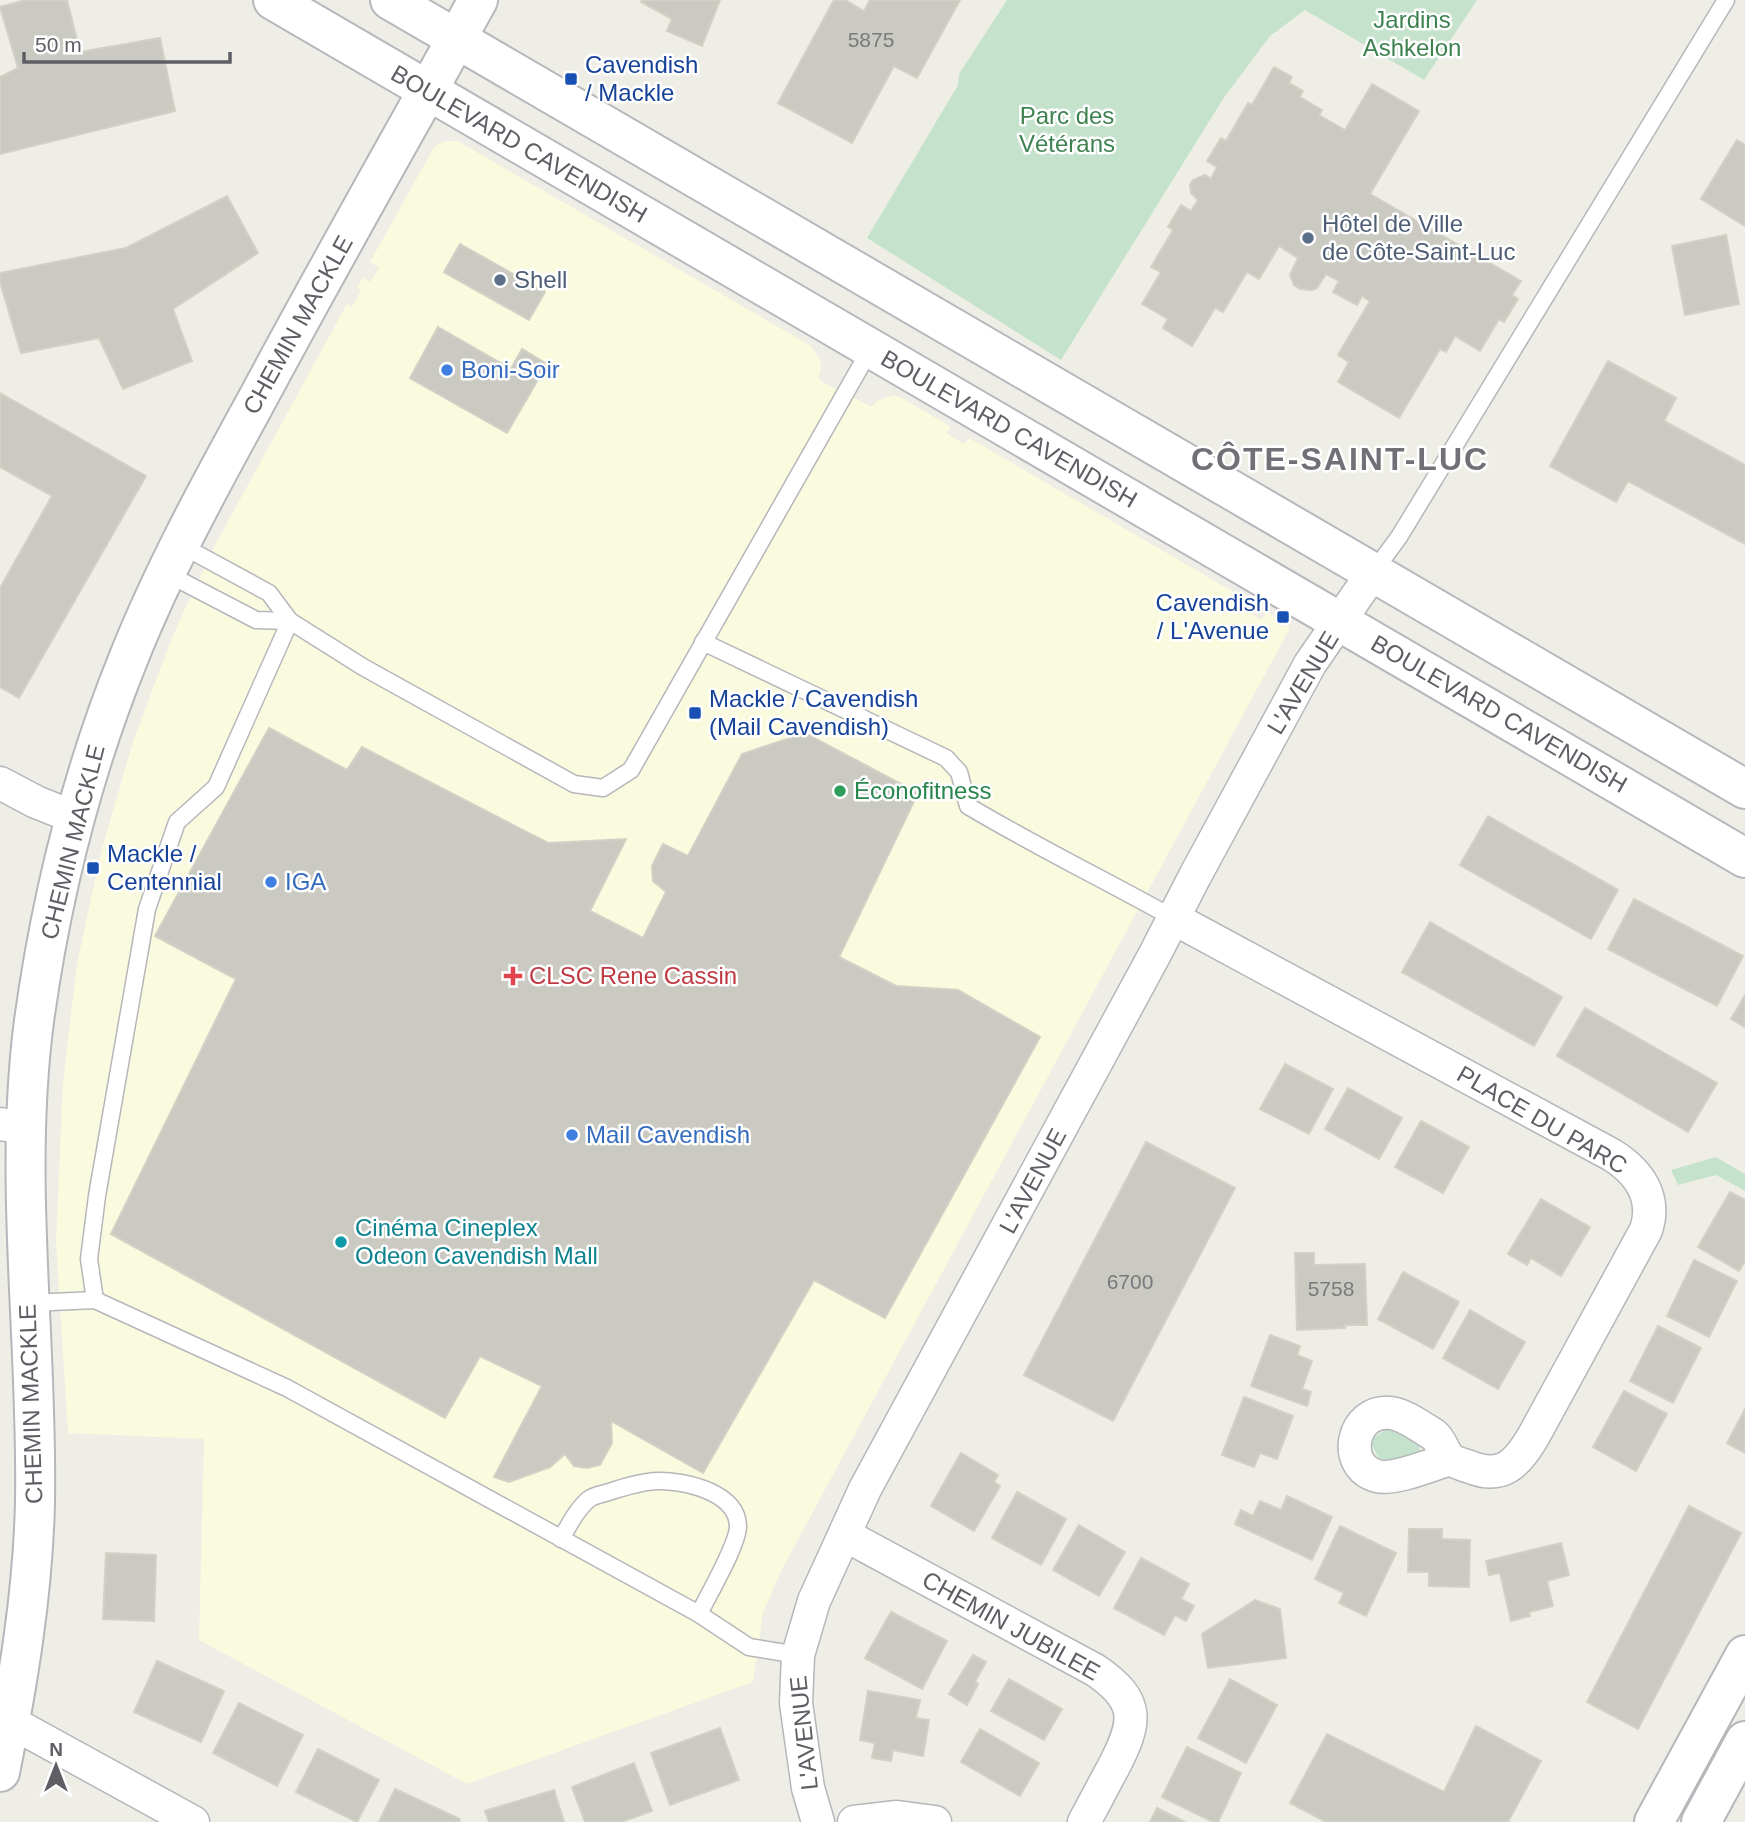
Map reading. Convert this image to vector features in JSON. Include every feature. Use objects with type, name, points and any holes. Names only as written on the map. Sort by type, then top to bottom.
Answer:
[{"type":"main road","name":"BOULEVARD CAVENDISH","points":[[273,0],[1745,858]]},
{"type":"main road","points":[[390,0],[1745,789]]},
{"type":"main road","name":"CHEMIN MACKLE","points":[[0,1772],[5,1719],[24,1642],[35,1469],[24,1214],[13,1126],[30,1056],[45,954],[76,818],[114,695],[172,559],[278,359],[478,0]]},
{"type":"main road","points":[[1654,1822],[1745,1655]]},
{"type":"main road","points":[[1701,1822],[1745,1741]]},
{"type":"street","name":"L'AVENUE","points":[[818,1822],[808,1788],[799,1733],[795,1682],[798,1655],[814,1601],[865,1489],[1310,664],[1374,571]]},
{"type":"street","points":[[0,783],[36,802],[76,818]]},
{"type":"street","name":"PLACE DU PARC","points":[[1173,918],[1612,1155],[1633,1170],[1645,1188],[1649,1210],[1646,1230],[1525,1450],[1507,1468],[1489,1472],[1450,1459]]},
{"type":"street","name":"CHEMIN JUBILEE","points":[[845,1535],[1095,1670],[1119,1687],[1129,1708],[1130,1730],[1084,1822]]},
{"type":"street","points":[[5,1719],[193,1822]]},
{"type":"street","points":[[854,1822],[897,1817],[935,1822]]},
{"type":"lane","points":[[1374,571],[1406,526],[1726,0]]},
{"type":"lane","points":[[172,559],[269,593],[290,621],[363,667],[574,784],[603,788],[631,770],[871,348]]},
{"type":"lane","points":[[172,559],[256,620],[290,621]]},
{"type":"lane","points":[[94,1300],[89,1259],[97,1196],[147,909],[177,822],[216,787],[290,621]]},
{"type":"lane","points":[[703,642],[946,758],[959,772],[968,806],[1039,848],[1105,880],[1173,918]]},
{"type":"lane","points":[[28,1303],[94,1300],[287,1388],[699,1614],[749,1647],[798,1655]]},
{"type":"lane","points":[[561,1539],[577,1512],[591,1497],[624,1487],[654,1481],[678,1482],[726,1499],[735,1512],[738,1528],[699,1614]]},
{"type":"shaded area","points":[[447,141],[458,141],[811,346],[820,359],[818,378],[822,382],[872,407],[877,401],[894,395],[904,399],[951,427],[946,433],[964,444],[969,438],[1249,601],[1245,610],[1261,620],[1267,612],[1290,628],[781,1571],[763,1613],[753,1682],[467,1784],[199,1640],[204,1439],[68,1433],[56,1242],[63,1082],[77,964],[101,852],[133,742],[173,635],[215,545],[347,304],[352,307],[361,290],[357,287],[363,278],[370,282],[379,268],[370,262],[433,149]]},
{"type":"green space","name":"Parc des Vétérans","points":[[1007,0],[1477,0],[1424,80],[1305,10],[1270,36],[1223,99],[1061,360],[867,238],[958,85],[959,74]]},
{"type":"green space","points":[[1716,1157],[1745,1174],[1745,1191],[1716,1175],[1678,1185],[1671,1170]]},
{"type":"green space","points":[[1385,1430],[1391,1430],[1419,1445],[1420,1452],[1391,1461],[1379,1458],[1372,1446],[1373,1438]]},
{"type":"building","points":[[25,0],[67,0],[80,52],[160,38],[175,111],[0,154],[0,77],[18,68],[0,7]]},
{"type":"building","points":[[720,0],[702,46],[667,31],[672,19],[641,2]]},
{"type":"building","points":[[834,0],[845,0],[864,11],[870,0],[960,0],[917,78],[894,66],[852,143],[778,103]]},
{"type":"building","name":"Hôtel de Ville de Côte-Saint-Luc","points":[[1274,67],[1292,77],[1289,83],[1303,91],[1300,97],[1322,110],[1319,115],[1345,130],[1372,84],[1419,111],[1370,194],[1521,281],[1512,295],[1518,299],[1504,322],[1499,319],[1480,351],[1455,336],[1446,352],[1440,349],[1399,418],[1338,382],[1349,362],[1338,355],[1370,301],[1362,296],[1357,305],[1333,292],[1339,281],[1326,274],[1317,288],[1300,289],[1294,285],[1290,275],[1298,258],[1279,246],[1259,279],[1247,272],[1223,312],[1215,308],[1192,346],[1163,328],[1168,319],[1142,304],[1161,272],[1151,267],[1173,230],[1168,227],[1181,205],[1191,211],[1198,200],[1191,193],[1190,185],[1193,180],[1205,175],[1211,179],[1217,167],[1207,161],[1221,138],[1226,141],[1248,103],[1252,105]]},
{"type":"building","points":[[1737,140],[1745,145],[1745,226],[1701,199]]},
{"type":"building","points":[[227,196],[258,253],[173,309],[192,361],[123,389],[99,338],[21,353],[0,282],[0,273],[126,248]]},
{"type":"building","points":[[1726,235],[1739,304],[1685,315],[1672,246]]},
{"type":"building","points":[[460,244],[545,292],[529,320],[444,272]]},
{"type":"building","points":[[438,327],[511,369],[522,349],[547,364],[507,433],[410,378]]},
{"type":"building","points":[[1608,361],[1676,398],[1664,421],[1745,465],[1745,544],[1628,481],[1616,502],[1550,466]]},
{"type":"building","points":[[0,393],[146,476],[19,698],[0,687],[0,588],[52,496],[0,467]]},
{"type":"building","name":"Mail Cavendish","points":[[269,728],[347,770],[362,747],[548,843],[626,839],[590,911],[643,938],[666,892],[653,881],[652,866],[663,844],[688,856],[742,754],[805,733],[918,793],[839,957],[896,986],[958,990],[1040,1037],[885,1318],[814,1280],[703,1473],[611,1421],[612,1443],[600,1465],[587,1468],[574,1466],[565,1454],[550,1467],[509,1482],[494,1477],[542,1386],[480,1356],[445,1418],[111,1234],[236,979],[155,936]]},
{"type":"building","points":[[1488,816],[1618,890],[1591,939],[1460,865]]},
{"type":"building","points":[[1634,899],[1743,956],[1717,1006],[1608,949]]},
{"type":"building","points":[[1430,922],[1562,997],[1534,1046],[1402,972]]},
{"type":"building","points":[[1745,995],[1745,1027],[1731,1019]]},
{"type":"building","points":[[1585,1008],[1717,1083],[1688,1132],[1557,1056]]},
{"type":"building","points":[[1285,1064],[1333,1089],[1309,1134],[1260,1109]]},
{"type":"building","points":[[1348,1088],[1402,1118],[1379,1159],[1325,1129]]},
{"type":"building","points":[[1421,1121],[1469,1147],[1443,1193],[1395,1167]]},
{"type":"building","points":[[1146,1142],[1235,1188],[1113,1421],[1024,1375]]},
{"type":"building","points":[[1730,1192],[1745,1200],[1745,1261],[1739,1271],[1698,1247]]},
{"type":"building","points":[[1541,1199],[1590,1227],[1561,1276],[1531,1258],[1527,1265],[1508,1254]]},
{"type":"building","points":[[1295,1253],[1314,1253],[1314,1265],[1365,1264],[1367,1325],[1297,1330]]},
{"type":"building","points":[[1694,1260],[1737,1281],[1709,1337],[1667,1316]]},
{"type":"building","points":[[1403,1272],[1459,1302],[1433,1349],[1378,1319]]},
{"type":"building","points":[[1470,1310],[1525,1342],[1498,1389],[1443,1358]]},
{"type":"building","points":[[1658,1326],[1701,1348],[1673,1403],[1630,1381]]},
{"type":"building","points":[[1270,1335],[1300,1346],[1297,1355],[1312,1361],[1302,1389],[1311,1392],[1307,1406],[1251,1386]]},
{"type":"building","points":[[1624,1391],[1667,1414],[1636,1471],[1593,1447]]},
{"type":"building","points":[[1244,1397],[1293,1416],[1277,1459],[1260,1453],[1254,1467],[1222,1455]]},
{"type":"building","points":[[1745,1409],[1745,1453],[1727,1443]]},
{"type":"building","points":[[961,1453],[998,1475],[994,1482],[1000,1486],[974,1531],[931,1506]]},
{"type":"building","points":[[1017,1492],[1066,1519],[1041,1565],[992,1538]]},
{"type":"building","points":[[1287,1496],[1332,1517],[1312,1560],[1235,1524],[1241,1510],[1253,1516],[1260,1501],[1281,1510]]},
{"type":"building","points":[[1689,1506],[1741,1533],[1638,1729],[1587,1702]]},
{"type":"building","points":[[1079,1525],[1125,1552],[1099,1596],[1053,1570]]},
{"type":"building","points":[[1340,1526],[1396,1553],[1366,1616],[1339,1603],[1344,1593],[1315,1579]]},
{"type":"building","points":[[1409,1529],[1442,1529],[1442,1539],[1470,1540],[1469,1587],[1429,1586],[1429,1572],[1408,1572]]},
{"type":"building","points":[[1561,1543],[1569,1575],[1547,1581],[1553,1606],[1529,1612],[1530,1616],[1511,1621],[1500,1573],[1489,1575],[1486,1561]]},
{"type":"building","points":[[106,1553],[156,1555],[154,1621],[103,1619]]},
{"type":"building","points":[[1141,1558],[1189,1584],[1181,1599],[1194,1606],[1186,1621],[1175,1615],[1164,1635],[1114,1608]]},
{"type":"building","points":[[1255,1600],[1280,1609],[1286,1658],[1208,1668],[1202,1634]]},
{"type":"building","points":[[891,1612],[947,1641],[922,1689],[865,1658]]},
{"type":"building","points":[[973,1655],[986,1662],[967,1705],[949,1694]]},
{"type":"building","points":[[157,1661],[224,1691],[201,1742],[134,1712]]},
{"type":"building","points":[[1009,1679],[1062,1709],[1044,1740],[991,1711]]},
{"type":"building","points":[[1230,1679],[1277,1705],[1246,1763],[1198,1738]]},
{"type":"building","points":[[868,1691],[920,1700],[916,1718],[929,1720],[923,1756],[893,1750],[891,1761],[872,1758],[875,1743],[860,1740]]},
{"type":"building","points":[[239,1703],[303,1735],[277,1786],[213,1753]]},
{"type":"building","points":[[1476,1726],[1541,1761],[1508,1822],[1326,1822],[1290,1803],[1327,1734],[1444,1792]]},
{"type":"building","points":[[720,1728],[739,1780],[670,1805],[651,1753]]},
{"type":"building","points":[[980,1729],[1039,1763],[1020,1796],[961,1762]]},
{"type":"building","points":[[1187,1747],[1241,1773],[1218,1822],[1162,1797]]},
{"type":"building","points":[[318,1749],[379,1780],[357,1822],[296,1792]]},
{"type":"building","points":[[634,1763],[652,1811],[621,1822],[585,1822],[572,1787]]},
{"type":"building","points":[[395,1789],[460,1819],[459,1822],[379,1822]]},
{"type":"building","points":[[554,1790],[564,1822],[489,1822],[485,1811]]},
{"type":"building","points":[[1157,1808],[1185,1822],[1150,1822]]},
{"type":"place","name":"Cavendish / Mackle","points":[[571,79]]},
{"type":"place","name":"Hôtel de Ville de Côte-Saint-Luc","points":[[1308,238]]},
{"type":"place","name":"Shell","points":[[500,280]]},
{"type":"place","name":"Boni-Soir","points":[[447,370]]},
{"type":"place","name":"Cavendish / L'Avenue","points":[[1283,617]]},
{"type":"place","name":"Mackle / Cavendish (Mail Cavendish)","points":[[695,713]]},
{"type":"place","name":"Éconofitness","points":[[840,791]]},
{"type":"place","name":"Mackle / Centennial","points":[[93,868]]},
{"type":"place","name":"IGA","points":[[271,882]]},
{"type":"place","name":"CLSC Rene Cassin","points":[[513,976]]},
{"type":"place","name":"Mail Cavendish","points":[[572,1135]]},
{"type":"place","name":"Cinéma Cineplex Odeon Cavendish Mall","points":[[341,1242]]},
{"type":"district","name":"CÔTE-SAINT-LUC","points":[[1340,459]]},
{"type":"park label","name":"Jardins Ashkelon","points":[[1412,34]]}]
